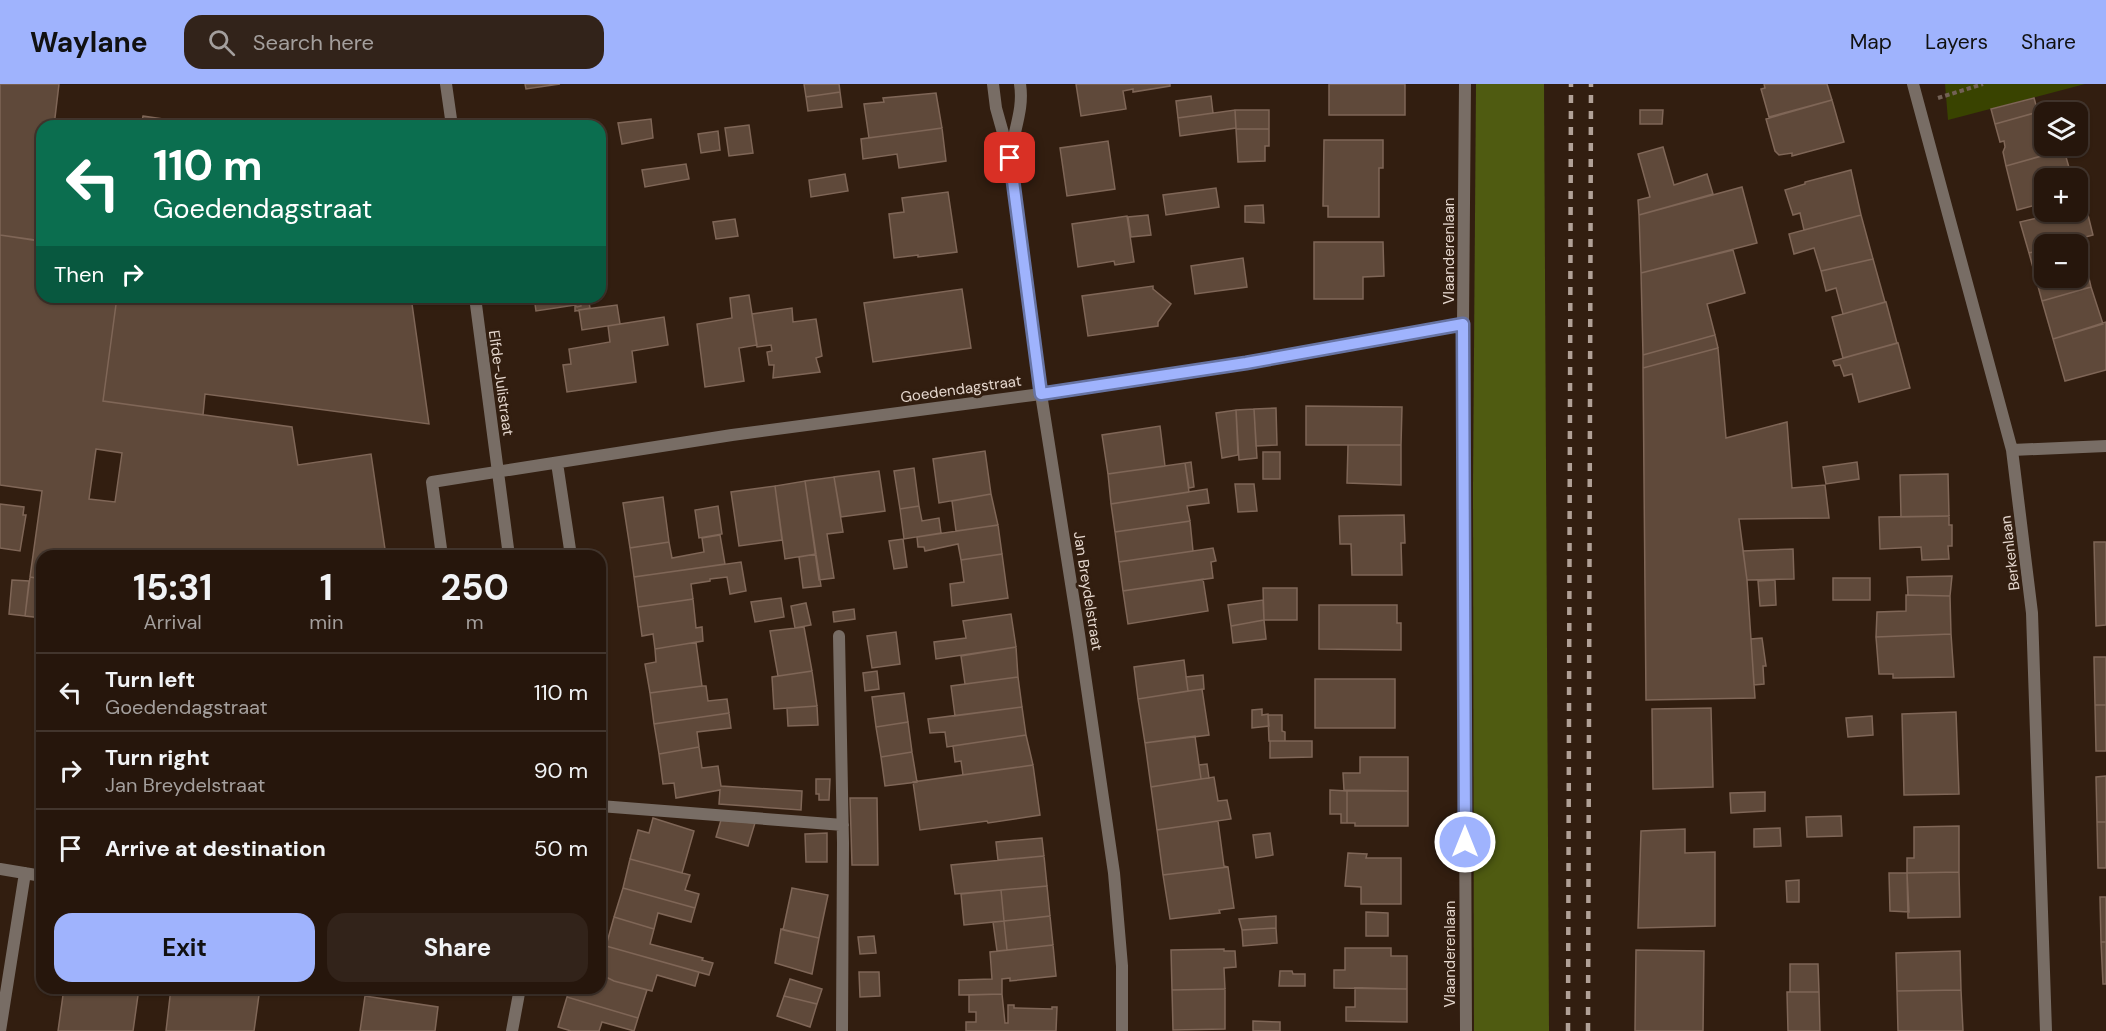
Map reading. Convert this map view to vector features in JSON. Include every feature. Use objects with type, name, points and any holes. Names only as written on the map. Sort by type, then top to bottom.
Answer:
[{"type":"street","points":[[446,84],[451,120]]},
{"type":"street","name":"Jan Breydelstraat","points":[[993,84],[996,108],[1010,158],[1041,394],[1078,624],[1114,873],[1122,966],[1122,1031]]},
{"type":"street","name":"Jan Breydelstraat","points":[[1010,158],[1021,112],[1020,84]]},
{"type":"street","name":"Vlaanderenlaan","points":[[1465,84],[1463,324],[1466,1031]]},
{"type":"street","name":"Berkenlaan","points":[[1913,84],[2012,450],[2032,613],[2046,1031]]},
{"type":"street","name":"Elfde-Julistraat","points":[[475,303],[508,550]]},
{"type":"street","name":"Goedendagstraat","points":[[498,472],[732,435],[1041,394],[1246,363],[1463,324]]},
{"type":"street","points":[[2012,450],[2106,446]]},
{"type":"street","points":[[557,463],[570,550]]},
{"type":"street","points":[[440,550],[432,482],[498,472]]},
{"type":"street","points":[[839,636],[843,825],[842,1031]]},
{"type":"street","points":[[606,806],[843,825]]},
{"type":"street","points":[[0,869],[36,875]]},
{"type":"street","points":[[0,1031],[25,873]]},
{"type":"street","points":[[512,1031],[519,994]]},
{"type":"path","points":[[1918,104],[1983,84]]},
{"type":"green space","points":[[1476,84],[1544,84],[1549,1031],[1474,1031],[1473,486]]},
{"type":"green space","points":[[1945,84],[2085,84],[1948,120]]},
{"type":"building","points":[[0,84],[59,84],[55,120],[36,120],[36,241],[0,235]]},
{"type":"building","points":[[525,84],[560,84],[526,89]]},
{"type":"building","points":[[804,84],[839,84],[840,92],[806,97]]},
{"type":"building","points":[[1076,84],[1170,84],[1170,86],[1133,92],[1133,89],[1123,91],[1126,109],[1081,116]]},
{"type":"building","points":[[1329,84],[1405,84],[1405,115],[1329,115]]},
{"type":"building","points":[[1764,84],[1827,84],[1832,100],[1769,117],[1761,89],[1765,88]]},
{"type":"building","points":[[840,92],[842,107],[808,111],[806,97]]},
{"type":"building","points":[[936,93],[942,128],[869,138],[864,104],[884,102],[883,98]]},
{"type":"building","points":[[1211,96],[1213,113],[1178,118],[1176,101]]},
{"type":"building","points":[[2034,98],[2035,102],[2034,113],[1995,124],[1991,109]]},
{"type":"building","points":[[1832,100],[1844,142],[1792,156],[1792,153],[1779,155],[1775,151],[1766,119]]},
{"type":"building","points":[[1235,110],[1269,110],[1269,129],[1236,129]]},
{"type":"building","points":[[1235,110],[1236,128],[1180,136],[1178,118]]},
{"type":"building","points":[[1640,110],[1663,110],[1662,124],[1640,124]]},
{"type":"building","points":[[2034,113],[2034,156],[2041,156],[2006,166],[2003,152],[2004,141],[2000,142],[1995,124]]},
{"type":"building","points":[[143,116],[170,120],[142,120]]},
{"type":"building","points":[[651,119],[653,138],[622,144],[618,123]]},
{"type":"building","points":[[749,125],[753,153],[729,156],[725,128]]},
{"type":"building","points":[[942,128],[946,161],[899,168],[897,154],[863,159],[861,139]]},
{"type":"building","points":[[1236,129],[1269,129],[1269,146],[1265,146],[1265,161],[1238,162]]},
{"type":"building","points":[[718,131],[720,150],[701,153],[698,134]]},
{"type":"building","points":[[1324,140],[1383,140],[1383,168],[1379,168],[1379,217],[1328,217],[1328,206],[1323,206]]},
{"type":"building","points":[[1108,141],[1115,189],[1067,196],[1060,148]]},
{"type":"building","points":[[1663,147],[1674,185],[1707,174],[1713,194],[1639,215],[1638,200],[1650,197],[1638,154]]},
{"type":"building","points":[[2042,156],[2066,156],[2069,168],[2034,168],[2034,206],[2017,210],[2006,166]]},
{"type":"building","points":[[686,164],[689,179],[645,187],[642,170]]},
{"type":"building","points":[[1851,170],[1861,215],[1804,230],[1800,213],[1793,215],[1785,190],[1805,184],[1805,182]]},
{"type":"building","points":[[845,174],[848,191],[811,197],[809,180]]},
{"type":"building","points":[[1742,187],[1757,243],[1641,273],[1639,215]]},
{"type":"building","points":[[1216,188],[1219,207],[1166,215],[1163,195]]},
{"type":"building","points":[[948,192],[957,252],[894,258],[889,214],[904,212],[902,198]]},
{"type":"building","points":[[1263,205],[1264,223],[1245,222],[1245,206]]},
{"type":"building","points":[[1148,215],[1151,235],[1131,237],[1128,217]]},
{"type":"building","points":[[1861,215],[1873,259],[1821,271],[1814,248],[1794,254],[1789,234]]},
{"type":"building","points":[[2088,215],[2093,235],[2034,234],[2034,252],[2029,253],[2020,222],[2034,219],[2034,222],[2088,222]]},
{"type":"building","points":[[1127,216],[1134,262],[1115,265],[1114,261],[1078,267],[1072,224]]},
{"type":"building","points":[[735,219],[738,236],[716,239],[713,222]]},
{"type":"building","points":[[0,235],[36,240],[36,303],[116,303],[103,401],[292,427],[298,465],[371,454],[385,550],[36,550],[36,578],[30,577],[42,491],[0,485]],"holes":[[[96,449],[122,453],[115,502],[89,499]]]},
{"type":"building","points":[[1314,242],[1383,242],[1384,276],[1363,277],[1363,299],[1314,299]]},
{"type":"building","points":[[1733,250],[1745,293],[1707,304],[1715,335],[1643,355],[1641,273]]},
{"type":"building","points":[[2034,252],[2034,271],[2029,253]]},
{"type":"building","points":[[1243,258],[1247,287],[1195,294],[1191,266]]},
{"type":"building","points":[[1873,259],[1885,302],[1843,314],[1836,288],[1826,291],[1821,271]]},
{"type":"building","points":[[1153,286],[1153,289],[1171,304],[1158,322],[1158,326],[1088,336],[1082,296]]},
{"type":"building","points":[[2091,287],[2103,324],[2053,339],[2042,301]]},
{"type":"building","points":[[2038,288],[2088,288],[2042,301]]},
{"type":"building","points":[[962,289],[971,348],[873,362],[864,303]]},
{"type":"building","points":[[749,295],[757,345],[739,348],[744,381],[705,387],[697,324],[732,318],[730,298]]},
{"type":"building","points":[[1886,302],[1897,343],[1843,358],[1832,317]]},
{"type":"building","points":[[116,303],[412,303],[429,424],[205,394],[203,415],[103,401]]},
{"type":"building","points":[[535,303],[581,303],[581,306],[577,307],[575,305],[536,311]]},
{"type":"building","points":[[581,303],[589,303],[590,308],[575,311],[575,305],[581,306]]},
{"type":"building","points":[[617,305],[620,324],[582,330],[579,310]]},
{"type":"building","points":[[792,308],[793,322],[816,319],[822,356],[816,358],[820,372],[773,378],[774,365],[769,365],[767,352],[772,351],[771,345],[757,347],[752,314]]},
{"type":"building","points":[[664,317],[668,345],[632,351],[636,382],[567,392],[563,365],[571,364],[569,349],[610,342],[608,326]]},
{"type":"building","points":[[2106,322],[2106,370],[2065,381],[2053,339]]},
{"type":"building","points":[[1715,335],[1718,348],[1643,368],[1643,355]]},
{"type":"building","points":[[1898,343],[1910,388],[1859,402],[1852,374],[1844,376],[1840,365],[1835,366],[1833,361]]},
{"type":"building","points":[[1718,348],[1726,438],[1787,422],[1792,488],[1825,485],[1829,518],[1739,519],[1747,580],[1755,698],[1646,700],[1643,368]]},
{"type":"building","points":[[1306,406],[1402,407],[1401,445],[1306,445]]},
{"type":"building","points":[[1276,408],[1277,445],[1256,446],[1254,409]]},
{"type":"building","points":[[1254,409],[1257,458],[1239,460],[1236,410]]},
{"type":"building","points":[[1236,410],[1238,455],[1222,458],[1216,413]]},
{"type":"building","points":[[1160,426],[1165,466],[1108,474],[1102,435]]},
{"type":"building","points":[[1348,445],[1401,445],[1401,485],[1347,483]]},
{"type":"building","points":[[985,451],[991,494],[939,503],[933,459]]},
{"type":"building","points":[[1263,452],[1280,452],[1280,479],[1263,479]]},
{"type":"building","points":[[1191,462],[1194,487],[1189,488],[1185,463]]},
{"type":"building","points":[[1857,462],[1859,479],[1826,484],[1823,467]]},
{"type":"building","points":[[1185,463],[1189,492],[1111,504],[1108,474]]},
{"type":"building","points":[[914,468],[919,506],[900,509],[894,471]]},
{"type":"building","points":[[879,471],[885,511],[841,517],[834,477]]},
{"type":"building","points":[[1948,474],[1949,516],[1901,517],[1900,475]]},
{"type":"building","points":[[834,477],[843,532],[827,534],[834,578],[819,580],[805,481]]},
{"type":"building","points":[[805,481],[816,554],[785,559],[775,486]]},
{"type":"building","points":[[1235,484],[1254,484],[1257,511],[1238,512]]},
{"type":"building","points":[[775,486],[782,540],[739,546],[731,492]]},
{"type":"building","points":[[1207,489],[1209,503],[1187,506],[1190,521],[1115,532],[1111,504]]},
{"type":"building","points":[[991,494],[998,525],[956,531],[952,501]]},
{"type":"building","points":[[663,497],[669,542],[630,548],[623,503]]},
{"type":"building","points":[[0,504],[24,507],[23,515],[26,515],[20,551],[0,548]]},
{"type":"building","points":[[718,506],[722,534],[699,538],[695,510]]},
{"type":"building","points":[[919,506],[922,521],[939,518],[941,533],[904,539],[900,509]]},
{"type":"building","points":[[1404,515],[1405,543],[1401,543],[1402,575],[1352,575],[1351,544],[1340,544],[1339,516]]},
{"type":"building","points":[[1949,516],[1949,525],[1952,525],[1952,546],[1948,546],[1949,559],[1922,560],[1921,547],[1880,549],[1879,517]]},
{"type":"building","points":[[1190,521],[1193,551],[1119,562],[1115,532]]},
{"type":"building","points":[[998,525],[1002,554],[961,560],[958,544],[925,551],[924,547],[918,547],[917,537]]},
{"type":"building","points":[[720,535],[725,564],[634,577],[630,548],[669,542],[672,558],[704,552],[702,538]]},
{"type":"building","points":[[903,539],[907,567],[894,569],[889,541]]},
{"type":"building","points":[[2094,542],[2106,542],[2106,625],[2096,626]]},
{"type":"building","points":[[1213,548],[1216,561],[1211,562],[1213,578],[1123,591],[1119,562]]},
{"type":"building","points":[[1793,549],[1794,579],[1747,580],[1743,551]]},
{"type":"building","points":[[816,554],[821,586],[803,588],[799,557]]},
{"type":"building","points":[[1002,554],[1008,598],[952,606],[950,584],[964,582],[961,560]]},
{"type":"building","points":[[741,562],[746,591],[730,594],[727,577],[710,579],[710,581],[691,584],[693,599],[638,607],[634,577]]},
{"type":"building","points":[[1952,576],[1950,596],[1908,595],[1907,577]]},
{"type":"building","points":[[30,577],[36,578],[36,617],[25,616]]},
{"type":"building","points":[[1833,578],[1870,578],[1870,600],[1833,600]]},
{"type":"building","points":[[1203,579],[1208,611],[1128,624],[1123,591]]},
{"type":"building","points":[[12,580],[29,581],[25,616],[9,614]]},
{"type":"building","points":[[1775,580],[1776,605],[1760,606],[1758,581]]},
{"type":"building","points":[[1263,588],[1297,588],[1297,620],[1264,620]]},
{"type":"building","points":[[1906,595],[1950,596],[1951,634],[1876,637],[1877,612],[1906,611]]},
{"type":"building","points":[[781,598],[784,617],[755,622],[751,602]]},
{"type":"building","points":[[693,599],[696,628],[702,627],[703,641],[655,649],[653,634],[642,636],[638,607]]},
{"type":"building","points":[[1263,600],[1264,620],[1231,626],[1228,605]]},
{"type":"building","points":[[806,603],[811,625],[795,628],[791,606]]},
{"type":"building","points":[[1319,605],[1397,605],[1397,623],[1401,623],[1401,650],[1319,649]]},
{"type":"building","points":[[854,609],[855,619],[834,622],[833,612]]},
{"type":"building","points":[[1011,614],[1016,647],[936,659],[934,642],[966,638],[963,621]]},
{"type":"building","points":[[1264,620],[1266,639],[1233,643],[1231,626]]},
{"type":"building","points":[[804,627],[812,671],[778,676],[770,631]]},
{"type":"building","points":[[896,632],[900,664],[872,668],[867,636]]},
{"type":"building","points":[[1951,634],[1954,677],[1893,678],[1893,674],[1879,674],[1876,637]]},
{"type":"building","points":[[1762,638],[1766,666],[1763,666],[1764,684],[1754,685],[1751,639]]},
{"type":"building","points":[[696,642],[702,686],[650,693],[645,664],[656,662],[655,649]]},
{"type":"building","points":[[1016,647],[1018,677],[965,684],[961,656]]},
{"type":"building","points":[[2094,657],[2106,657],[2106,705],[2095,705]]},
{"type":"building","points":[[1184,660],[1188,691],[1138,699],[1134,667]]},
{"type":"building","points":[[812,671],[817,706],[774,709],[772,677]]},
{"type":"building","points":[[877,671],[879,689],[865,691],[863,673]]},
{"type":"building","points":[[1203,675],[1204,689],[1188,691],[1186,677]]},
{"type":"building","points":[[1018,677],[1022,707],[955,716],[951,686]]},
{"type":"building","points":[[1315,679],[1395,679],[1395,728],[1315,728]]},
{"type":"building","points":[[706,686],[708,701],[727,699],[729,713],[654,724],[650,693]]},
{"type":"building","points":[[1202,689],[1209,735],[1145,743],[1138,699]]},
{"type":"building","points":[[904,693],[908,722],[876,727],[872,697]]},
{"type":"building","points":[[2095,705],[2106,705],[2106,751],[2096,751]]},
{"type":"building","points":[[817,706],[818,725],[788,726],[787,708]]},
{"type":"building","points":[[1022,707],[1026,735],[947,747],[945,732],[930,733],[928,719]]},
{"type":"building","points":[[1711,708],[1713,787],[1653,789],[1652,709]]},
{"type":"building","points":[[1262,709],[1262,715],[1268,714],[1269,726],[1252,728],[1252,710]]},
{"type":"building","points":[[1956,712],[1959,794],[1904,795],[1902,714]]},
{"type":"building","points":[[729,713],[731,728],[697,732],[699,747],[659,754],[654,724]]},
{"type":"building","points":[[1268,715],[1282,715],[1282,731],[1285,732],[1285,741],[1269,741]]},
{"type":"building","points":[[1872,716],[1873,735],[1848,737],[1846,718]]},
{"type":"building","points":[[908,722],[912,752],[881,757],[876,727]]},
{"type":"building","points":[[1026,735],[1033,765],[963,775],[961,761],[955,762],[953,746]]},
{"type":"building","points":[[1195,736],[1201,779],[1151,787],[1145,743]]},
{"type":"building","points":[[1270,741],[1312,741],[1312,757],[1270,758]]},
{"type":"building","points":[[699,747],[702,768],[718,766],[721,786],[802,791],[801,810],[719,804],[720,790],[676,798],[674,783],[663,784],[659,754]]},
{"type":"building","points":[[912,752],[917,782],[885,786],[881,757]]},
{"type":"building","points":[[1360,757],[1408,757],[1408,791],[1344,790],[1343,773],[1360,773]]},
{"type":"building","points":[[1207,764],[1209,778],[1201,779],[1199,765]]},
{"type":"building","points":[[1033,765],[1040,815],[920,830],[913,782]]},
{"type":"building","points":[[2106,776],[2106,822],[2097,822],[2096,777]]},
{"type":"building","points":[[1214,777],[1218,801],[1227,800],[1231,819],[1157,830],[1151,787]]},
{"type":"building","points":[[816,779],[830,779],[829,800],[819,800],[819,794],[816,794]]},
{"type":"building","points":[[1330,790],[1347,791],[1347,823],[1341,823],[1341,814],[1330,814]]},
{"type":"building","points":[[1347,791],[1408,791],[1408,826],[1355,826],[1355,823],[1347,823]]},
{"type":"building","points":[[1765,792],[1765,811],[1731,813],[1730,793]]},
{"type":"building","points":[[850,798],[877,798],[878,865],[852,865]]},
{"type":"building","points":[[1841,816],[1842,836],[1807,837],[1806,817]]},
{"type":"building","points":[[653,818],[694,831],[682,873],[630,859],[638,830],[649,833]]},
{"type":"building","points":[[721,820],[755,823],[748,846],[716,837]]},
{"type":"building","points":[[1218,821],[1224,866],[1228,867],[1163,875],[1157,830]]},
{"type":"building","points":[[2097,822],[2106,822],[2106,868],[2098,868]]},
{"type":"building","points":[[1959,826],[1959,872],[1907,873],[1907,858],[1914,858],[1914,827]]},
{"type":"building","points":[[1780,828],[1781,846],[1754,847],[1754,829]]},
{"type":"building","points":[[1685,829],[1685,853],[1715,852],[1715,926],[1638,928],[1641,831]]},
{"type":"building","points":[[827,833],[827,862],[806,862],[805,834]]},
{"type":"building","points":[[1270,833],[1273,855],[1256,858],[1253,835]]},
{"type":"building","points":[[1042,838],[1044,856],[998,860],[996,842]]},
{"type":"building","points":[[1348,853],[1367,854],[1366,858],[1401,858],[1401,904],[1361,904],[1361,887],[1345,886]]},
{"type":"building","points":[[1044,856],[1047,886],[955,894],[951,865]]},
{"type":"building","points":[[630,859],[690,875],[685,890],[699,894],[695,908],[623,888]]},
{"type":"building","points":[[1228,867],[1234,908],[1219,910],[1220,913],[1170,919],[1163,875]]},
{"type":"building","points":[[1959,872],[1960,917],[1908,918],[1907,873]]},
{"type":"building","points":[[1889,873],[1907,873],[1909,912],[1890,911]]},
{"type":"building","points":[[1799,880],[1799,902],[1787,902],[1786,881]]},
{"type":"building","points":[[1047,886],[1050,916],[1004,921],[1001,890]]},
{"type":"building","points":[[623,888],[695,908],[691,922],[658,913],[654,929],[614,917]]},
{"type":"building","points":[[792,888],[828,895],[819,938],[783,930]]},
{"type":"building","points":[[1001,890],[1004,921],[964,925],[961,894]]},
{"type":"building","points":[[2100,897],[2106,897],[2106,942],[2101,942]]},
{"type":"building","points":[[1366,912],[1388,913],[1388,936],[1366,936]]},
{"type":"building","points":[[1050,916],[1053,945],[1007,950],[1004,921]]},
{"type":"building","points":[[1276,916],[1276,928],[1242,930],[1239,919]]},
{"type":"building","points":[[614,917],[654,929],[650,944],[703,958],[702,960],[713,963],[709,975],[606,946]]},
{"type":"building","points":[[1004,921],[1007,950],[997,951],[993,922]]},
{"type":"building","points":[[1276,928],[1277,943],[1243,946],[1242,930]]},
{"type":"building","points":[[781,929],[819,938],[812,974],[775,963]]},
{"type":"building","points":[[874,936],[876,953],[860,954],[858,937]]},
{"type":"building","points":[[2101,942],[2106,942],[2106,984],[2103,984]]},
{"type":"building","points":[[1053,945],[1056,976],[1010,981],[1010,978],[1002,979],[1002,994],[959,995],[959,980],[992,979],[990,952]]},
{"type":"building","points":[[606,946],[699,972],[695,986],[657,975],[652,991],[606,977]]},
{"type":"building","points":[[1345,948],[1391,948],[1391,956],[1407,956],[1407,989],[1334,988],[1334,970],[1345,970]]},
{"type":"building","points":[[1224,949],[1224,951],[1235,951],[1236,967],[1224,968],[1225,989],[1172,990],[1171,950]]},
{"type":"building","points":[[1636,950],[1704,951],[1703,1031],[1635,1031]]},
{"type":"building","points":[[1960,951],[1961,990],[1897,991],[1896,953]]},
{"type":"building","points":[[1790,964],[1818,964],[1819,992],[1790,992]]},
{"type":"building","points":[[1280,971],[1305,974],[1305,986],[1279,986]]},
{"type":"building","points":[[859,972],[879,972],[880,996],[860,997]]},
{"type":"building","points":[[606,977],[647,990],[638,1018],[567,997],[568,994],[606,994]]},
{"type":"building","points":[[790,979],[822,989],[817,1004],[784,996]]},
{"type":"building","points":[[1355,988],[1407,989],[1407,1022],[1346,1021],[1346,1007],[1355,1007]]},
{"type":"building","points":[[1225,989],[1225,1029],[1173,1030],[1172,990]]},
{"type":"building","points":[[1961,990],[1963,1031],[1898,1031],[1897,991]]},
{"type":"building","points":[[1787,992],[1819,992],[1820,1031],[1788,1031]]},
{"type":"building","points":[[63,994],[138,994],[133,1031],[58,1031]]},
{"type":"building","points":[[170,994],[259,994],[254,1031],[166,1031]]},
{"type":"building","points":[[1002,994],[1005,1023],[1008,1023],[1008,1005],[1014,1005],[1014,1008],[1052,1009],[1052,1007],[1057,1007],[1056,1031],[966,1031],[966,1022],[976,1022],[976,1012],[969,1012],[969,995]]},
{"type":"building","points":[[365,996],[438,1007],[435,1031],[360,1031]]},
{"type":"building","points":[[784,996],[817,1004],[810,1027],[777,1016]]},
{"type":"building","points":[[567,997],[638,1018],[634,1031],[602,1022],[599,1031],[571,1031],[558,1027]]},
{"type":"building","points":[[1253,1021],[1280,1022],[1280,1031],[1253,1031]]},
{"type":"railway","points":[[1568,1031],[1571,84]]},
{"type":"railway","points":[[1588,1031],[1591,84]]},
{"type":"route","points":[[1010,158],[1041,394],[1246,363],[1463,324],[1465,842]]}]
